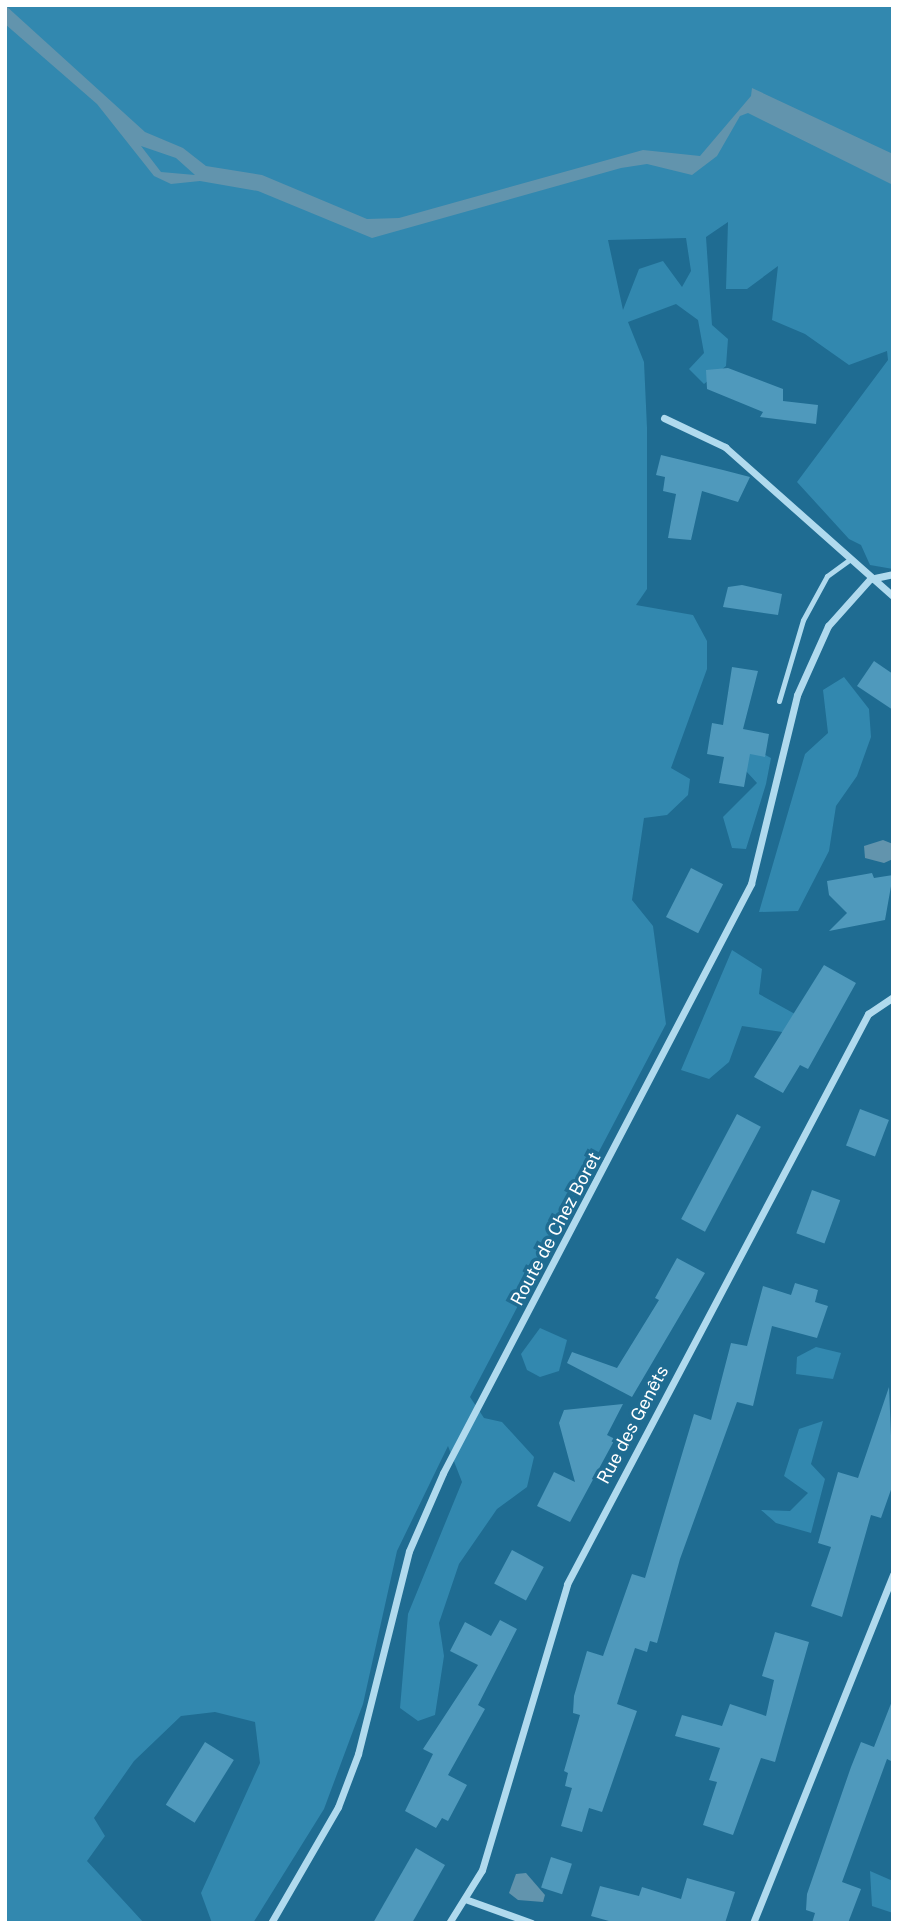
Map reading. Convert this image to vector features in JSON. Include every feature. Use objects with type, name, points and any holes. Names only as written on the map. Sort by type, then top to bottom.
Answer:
[{"type":"street","points":[[664,418],[725,447],[870,579],[893,596]]},
{"type":"street","points":[[870,579],[893,574]]},
{"type":"street","name":"Route de Chez Boret","points":[[271,1923],[338,1807],[358,1754],[409,1551],[443,1474],[751,884],[797,695],[828,626],[870,579]]},
{"type":"street","name":"Rue des Genêts","points":[[449,1923],[482,1870],[567,1584],[868,1014],[893,997]]},
{"type":"street","points":[[753,1923],[893,1574]]},
{"type":"street","points":[[465,1899],[532,1923]]},
{"type":"lane","points":[[779,701],[803,620],[827,576],[849,559]]},
{"type":"shaded area","points":[[5,5],[893,5],[893,569],[870,565],[861,545],[849,539],[797,482],[888,360],[887,351],[849,365],[805,334],[772,320],[778,266],[747,289],[726,289],[728,222],[706,237],[712,325],[728,339],[726,366],[704,384],[689,369],[704,353],[698,320],[676,304],[628,322],[644,362],[647,428],[647,589],[636,605],[693,615],[707,641],[707,669],[671,768],[690,779],[688,795],[667,815],[644,818],[632,900],[653,926],[666,1024],[470,1397],[484,1418],[502,1422],[534,1457],[527,1487],[497,1509],[459,1564],[439,1623],[444,1656],[435,1715],[418,1721],[400,1708],[408,1614],[462,1482],[448,1446],[397,1551],[363,1704],[324,1809],[253,1923],[212,1923],[201,1893],[260,1763],[255,1722],[215,1712],[181,1716],[134,1761],[94,1818],[105,1836],[87,1861],[144,1923],[5,1923]],"holes":[[[686,238],[691,271],[682,287],[663,261],[639,269],[623,310],[608,240]]]},
{"type":"shaded area","points":[[5,5],[145,132],[183,148],[206,166],[262,175],[367,219],[399,218],[643,150],[700,156],[751,96],[752,88],[893,154],[893,185],[748,113],[740,116],[717,156],[692,175],[647,164],[621,168],[372,238],[258,191],[200,181],[171,184],[154,176],[97,104],[5,24]],"holes":[[[141,146],[176,158],[195,175],[161,172]]]},
{"type":"shaded area","points":[[844,677],[869,709],[871,737],[857,776],[836,806],[829,851],[798,911],[759,912],[805,754],[828,733],[823,690]]},
{"type":"shaded area","points":[[754,749],[771,758],[766,784],[746,849],[732,848],[723,817],[757,783],[735,759]]},
{"type":"shaded area","points":[[883,840],[893,844],[893,859],[884,863],[865,858],[864,846]]},
{"type":"shaded area","points":[[732,950],[762,969],[759,994],[804,1019],[789,1033],[742,1026],[729,1062],[709,1079],[681,1070]]},
{"type":"shaded area","points":[[540,1328],[567,1340],[559,1371],[540,1377],[527,1370],[521,1354]]},
{"type":"shaded area","points":[[816,1347],[841,1353],[833,1379],[796,1374],[797,1357]]},
{"type":"shaded area","points":[[823,1421],[811,1464],[825,1479],[811,1533],[776,1523],[761,1510],[790,1511],[808,1493],[784,1476],[799,1429]]},
{"type":"shaded area","points":[[870,1871],[893,1881],[893,1913],[872,1906]]},
{"type":"shaded area","points":[[526,1873],[545,1895],[543,1902],[518,1900],[509,1893],[516,1874]]},
{"type":"building","points":[[728,368],[783,389],[783,401],[818,405],[816,424],[760,417],[763,412],[707,389],[706,370]]},
{"type":"building","points":[[661,455],[750,477],[738,502],[702,491],[691,540],[668,538],[676,494],[663,491],[665,477],[656,475]]},
{"type":"building","points":[[742,585],[782,594],[778,615],[723,607],[728,587]]},
{"type":"building","points":[[874,661],[893,674],[893,710],[857,686]]},
{"type":"building","points":[[732,667],[758,671],[743,729],[769,734],[765,757],[750,754],[744,787],[719,783],[724,757],[707,754],[712,723],[723,725]]},
{"type":"building","points":[[691,868],[723,884],[698,933],[666,917]]},
{"type":"building","points":[[872,873],[874,878],[893,875],[885,920],[829,931],[847,913],[829,895],[827,881]]},
{"type":"building","points":[[824,965],[856,983],[808,1069],[800,1065],[783,1093],[754,1077]]},
{"type":"building","points":[[860,1109],[889,1120],[875,1157],[846,1145]]},
{"type":"building","points":[[737,1114],[761,1127],[705,1232],[681,1219]]},
{"type":"building","points":[[812,1190],[840,1200],[824,1243],[796,1233]]},
{"type":"building","points":[[677,1258],[705,1273],[632,1397],[567,1363],[572,1352],[617,1368],[659,1300],[655,1298]]},
{"type":"building","points":[[795,1283],[818,1290],[815,1302],[828,1306],[817,1338],[772,1326],[753,1406],[737,1402],[680,1559],[657,1643],[650,1641],[647,1652],[635,1648],[617,1704],[637,1711],[602,1812],[589,1808],[582,1832],[561,1826],[572,1788],[565,1786],[568,1773],[564,1771],[580,1715],[573,1713],[574,1696],[587,1651],[603,1656],[632,1574],[645,1578],[694,1414],[711,1420],[731,1343],[747,1346],[763,1286],[791,1295]]},
{"type":"building","points":[[889,1387],[893,1484],[881,1518],[871,1515],[842,1617],[811,1606],[831,1547],[818,1543],[838,1472],[858,1478]]},
{"type":"building","points":[[623,1404],[607,1435],[615,1439],[570,1522],[537,1506],[554,1472],[575,1482],[559,1423],[564,1410]]},
{"type":"building","points":[[512,1550],[544,1567],[526,1600],[494,1584]]},
{"type":"building","points":[[500,1620],[517,1629],[478,1705],[485,1709],[448,1775],[467,1785],[448,1821],[442,1818],[436,1828],[405,1811],[433,1754],[423,1749],[478,1665],[450,1651],[465,1622],[491,1636]]},
{"type":"building","points":[[775,1632],[809,1642],[775,1762],[761,1758],[733,1835],[703,1825],[717,1782],[709,1780],[720,1748],[675,1736],[682,1715],[722,1726],[730,1704],[766,1716],[774,1680],[762,1676]]},
{"type":"building","points":[[892,1701],[893,1762],[887,1759],[842,1882],[861,1889],[848,1923],[812,1923],[815,1913],[806,1910],[807,1894],[851,1767],[861,1742],[874,1747]]},
{"type":"building","points":[[205,1742],[234,1760],[195,1823],[166,1805]]},
{"type":"building","points":[[416,1848],[445,1865],[412,1923],[373,1923]]},
{"type":"building","points":[[551,1857],[572,1864],[562,1894],[541,1887]]},
{"type":"building","points":[[687,1878],[735,1892],[725,1923],[616,1923],[591,1916],[600,1886],[639,1896],[642,1887],[681,1899]]}]
